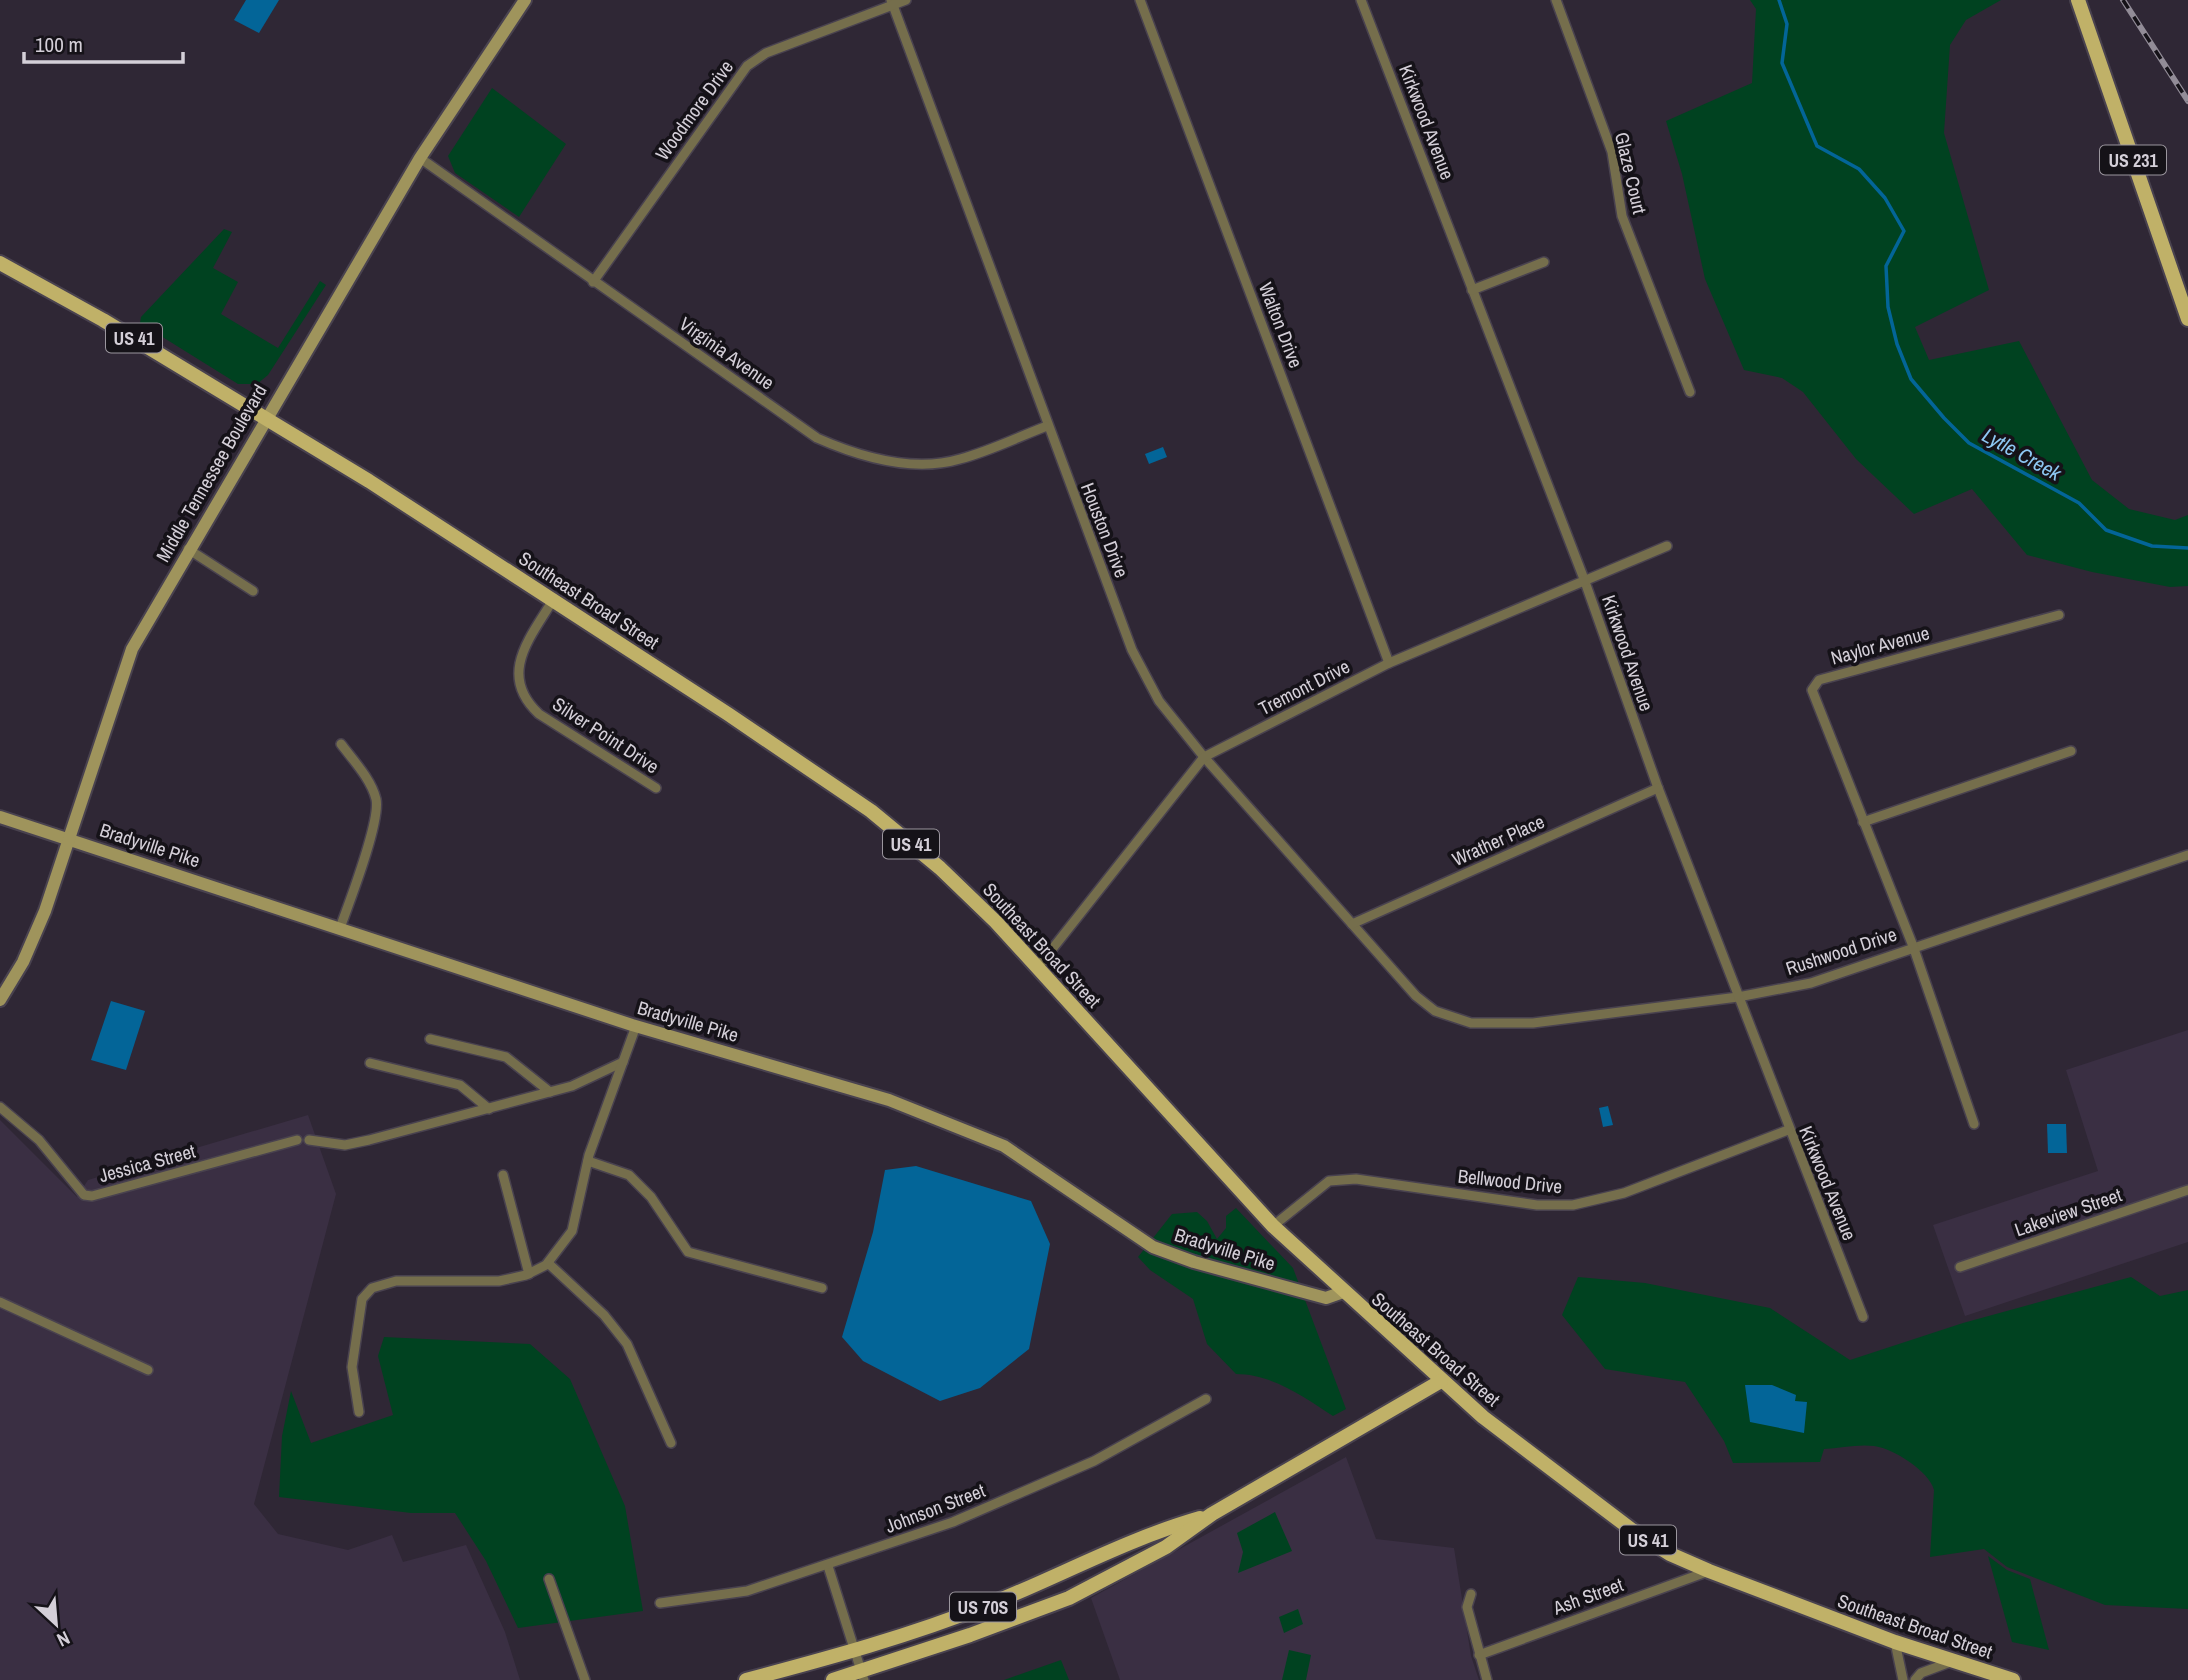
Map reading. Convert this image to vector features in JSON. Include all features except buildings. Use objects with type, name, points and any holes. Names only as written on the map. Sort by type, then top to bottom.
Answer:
[{"type":"main road","name":"Middle Tennessee Boulevard","points":[[0,1000],[23,962],[45,911],[132,649],[265,417],[420,158],[525,0]]},
{"type":"main road","name":"US 231","points":[[2079,1],[2188,318]]},
{"type":"main road","name":"Southeast Broad Street","points":[[0,263],[103,320],[265,417],[553,600],[874,814],[940,868],[1038,967],[1273,1226],[1483,1417],[1632,1530],[1670,1554],[1709,1571],[1895,1642],[2013,1680]]},
{"type":"main road","name":"Bradyville Pike","points":[[0,817],[636,1026],[889,1100],[966,1128],[1012,1151],[1153,1247],[1194,1262],[1326,1298],[1343,1292]]},
{"type":"main road","name":"US 70S","points":[[833,1680],[862,1676],[1069,1598],[1166,1547],[1212,1514],[1441,1381]]},
{"type":"main road","name":"US 70S","points":[[746,1680],[855,1652],[992,1603],[1157,1530],[1212,1514]]},
{"type":"street","name":"Woodmore Drive","points":[[593,282],[747,66],[766,53],[892,3],[906,0]]},
{"type":"street","name":"Walton Drive","points":[[1140,0],[1390,663]]},
{"type":"street","name":"Kirkwood Avenue","points":[[1361,0],[1584,579],[1657,788],[1863,1317]]},
{"type":"street","name":"Glaze Court","points":[[1556,0],[1612,152],[1622,216],[1690,392]]},
{"type":"street","name":"Houston Drive","points":[[892,3],[1047,426],[1132,649],[1158,701],[1204,757],[1416,996]]},
{"type":"street","name":"Virginia Avenue","points":[[420,158],[817,438],[858,456],[919,464],[958,460],[1047,426]]},
{"type":"street","points":[[1472,290],[1544,262]]},
{"type":"street","name":"Tremont Drive","points":[[1038,967],[1204,757],[1390,663],[1667,546]]},
{"type":"street","points":[[188,549],[253,591]]},
{"type":"street","name":"Silver Point Drive","points":[[553,600],[522,650],[520,686],[527,702],[539,714],[656,788]]},
{"type":"street","name":"Naylor Avenue","points":[[1974,1124],[1913,946],[1812,690],[1819,680],[2059,615]]},
{"type":"street","points":[[340,928],[368,842],[376,801],[369,783],[341,744]]},
{"type":"street","points":[[1863,822],[2071,751]]},
{"type":"street","name":"Wrather Place","points":[[1352,924],[1657,788]]},
{"type":"street","name":"Rushwood Drive","points":[[1416,996],[1435,1011],[1471,1023],[1501,1026],[1738,997],[1811,984],[1913,946],[2188,855]]},
{"type":"street","points":[[359,1412],[352,1367],[362,1299],[373,1288],[396,1281],[499,1281],[529,1274],[548,1263],[572,1231],[588,1161],[636,1026]]},
{"type":"street","points":[[430,1039],[506,1057],[550,1092]]},
{"type":"street","points":[[309,1140],[345,1145],[369,1140],[572,1086],[623,1062]]},
{"type":"street","points":[[370,1063],[460,1085],[489,1109]]},
{"type":"street","name":"Jessica Street","points":[[0,1107],[39,1140],[84,1195],[92,1196],[297,1140]]},
{"type":"street","name":"Bellwood Drive","points":[[1273,1226],[1329,1181],[1356,1179],[1537,1205],[1598,1201],[1788,1130]]},
{"type":"street","points":[[588,1161],[629,1175],[651,1196],[688,1252],[822,1288]]},
{"type":"street","points":[[503,1175],[529,1274]]},
{"type":"street","name":"Lakeview Street","points":[[1960,1267],[2188,1191]]},
{"type":"street","points":[[548,1263],[604,1315],[627,1344],[671,1443]]},
{"type":"street","points":[[0,1302],[148,1370]]},
{"type":"street","name":"Johnson Street","points":[[660,1603],[747,1591],[953,1522],[1094,1461],[1206,1399]]},
{"type":"street","points":[[828,1566],[862,1676]]},
{"type":"street","name":"Ash Street","points":[[1479,1654],[1709,1571]]},
{"type":"street","points":[[549,1579],[585,1680]]},
{"type":"street","points":[[1471,1594],[1466,1607],[1487,1680]]},
{"type":"street","points":[[1895,1642],[1903,1680]]},
{"type":"street","points":[[1915,1680],[1932,1668],[1954,1661]]},
{"type":"shaded area","points":[[2188,1030],[2188,1242],[1965,1316],[1933,1225],[2098,1171],[2066,1070]]},
{"type":"shaded area","points":[[308,1115],[336,1194],[254,1504],[278,1534],[348,1550],[392,1535],[403,1562],[466,1545],[505,1632],[520,1680],[0,1680],[0,1120],[77,1197],[88,1180]]},
{"type":"shaded area","points":[[1346,1457],[1376,1539],[1454,1548],[1471,1656],[1479,1680],[1120,1680],[1091,1598]]},
{"type":"green space","points":[[1750,0],[2001,0],[1966,20],[1950,45],[1944,133],[1989,290],[1915,327],[1929,360],[2019,341],[2092,480],[2129,509],[2175,520],[2188,515],[2188,586],[2170,587],[2092,572],[2027,555],[1972,489],[1914,514],[1856,459],[1803,392],[1782,378],[1744,370],[1705,279],[1682,174],[1666,121],[1752,83],[1756,9]]},
{"type":"green space","points":[[492,88],[566,144],[519,217],[455,173],[448,156]]},
{"type":"green space","points":[[224,229],[232,232],[213,268],[238,282],[221,314],[278,348],[320,281],[326,285],[268,375],[257,384],[238,384],[140,323],[141,317]]},
{"type":"green space","points":[[1236,1208],[1293,1268],[1346,1409],[1333,1416],[1275,1382],[1236,1374],[1207,1344],[1193,1299],[1150,1270],[1138,1257],[1172,1214],[1197,1212],[1207,1221],[1217,1239],[1226,1228],[1226,1216]]},
{"type":"green space","points":[[1578,1277],[1645,1283],[1770,1308],[1850,1360],[1963,1323],[2131,1277],[2160,1296],[2188,1290],[2188,1609],[2105,1605],[2007,1567],[1984,1549],[1930,1557],[1934,1490],[1931,1483],[1910,1462],[1882,1448],[1862,1445],[1824,1449],[1820,1462],[1733,1463],[1724,1441],[1685,1382],[1605,1369],[1562,1315]]},
{"type":"green space","points":[[384,1337],[530,1344],[570,1379],[625,1506],[643,1611],[518,1628],[486,1561],[455,1513],[411,1513],[279,1497],[282,1436],[291,1391],[311,1443],[393,1415],[378,1356]]},
{"type":"green space","points":[[1275,1512],[1292,1551],[1238,1573],[1243,1552],[1237,1533]]},
{"type":"green space","points":[[1988,1556],[2007,1570],[2030,1579],[2049,1650],[2012,1642]]},
{"type":"green space","points":[[1298,1609],[1303,1624],[1284,1633],[1279,1617]]},
{"type":"green space","points":[[1289,1650],[1311,1655],[1306,1680],[1282,1680]]},
{"type":"green space","points":[[1061,1660],[1069,1680],[1004,1680]]},
{"type":"water","points":[[246,0],[279,0],[259,33],[234,20]]},
{"type":"water","points":[[1163,447],[1167,457],[1149,464],[1145,454]]},
{"type":"water","points":[[111,1001],[145,1011],[126,1070],[91,1060]]},
{"type":"water","points":[[1608,1106],[1613,1125],[1603,1127],[1599,1108]]},
{"type":"water","points":[[2047,1124],[2066,1124],[2067,1153],[2048,1153]]},
{"type":"water","points":[[916,1166],[1031,1201],[1050,1244],[1029,1349],[980,1388],[940,1401],[863,1361],[842,1337],[873,1232],[885,1170]]},
{"type":"water","points":[[1745,1385],[1772,1385],[1796,1395],[1795,1401],[1807,1402],[1804,1433],[1750,1422]]},
{"type":"waterway","name":"Lytle Creek","points":[[1779,0],[1787,24],[1782,63],[1817,146],[1859,169],[1885,198],[1904,231],[1886,266],[1888,307],[1897,344],[1911,379],[1969,443],[2079,503],[2106,530],[2152,546],[2188,548]]},
{"type":"railway","points":[[2123,0],[2188,101]]}]
